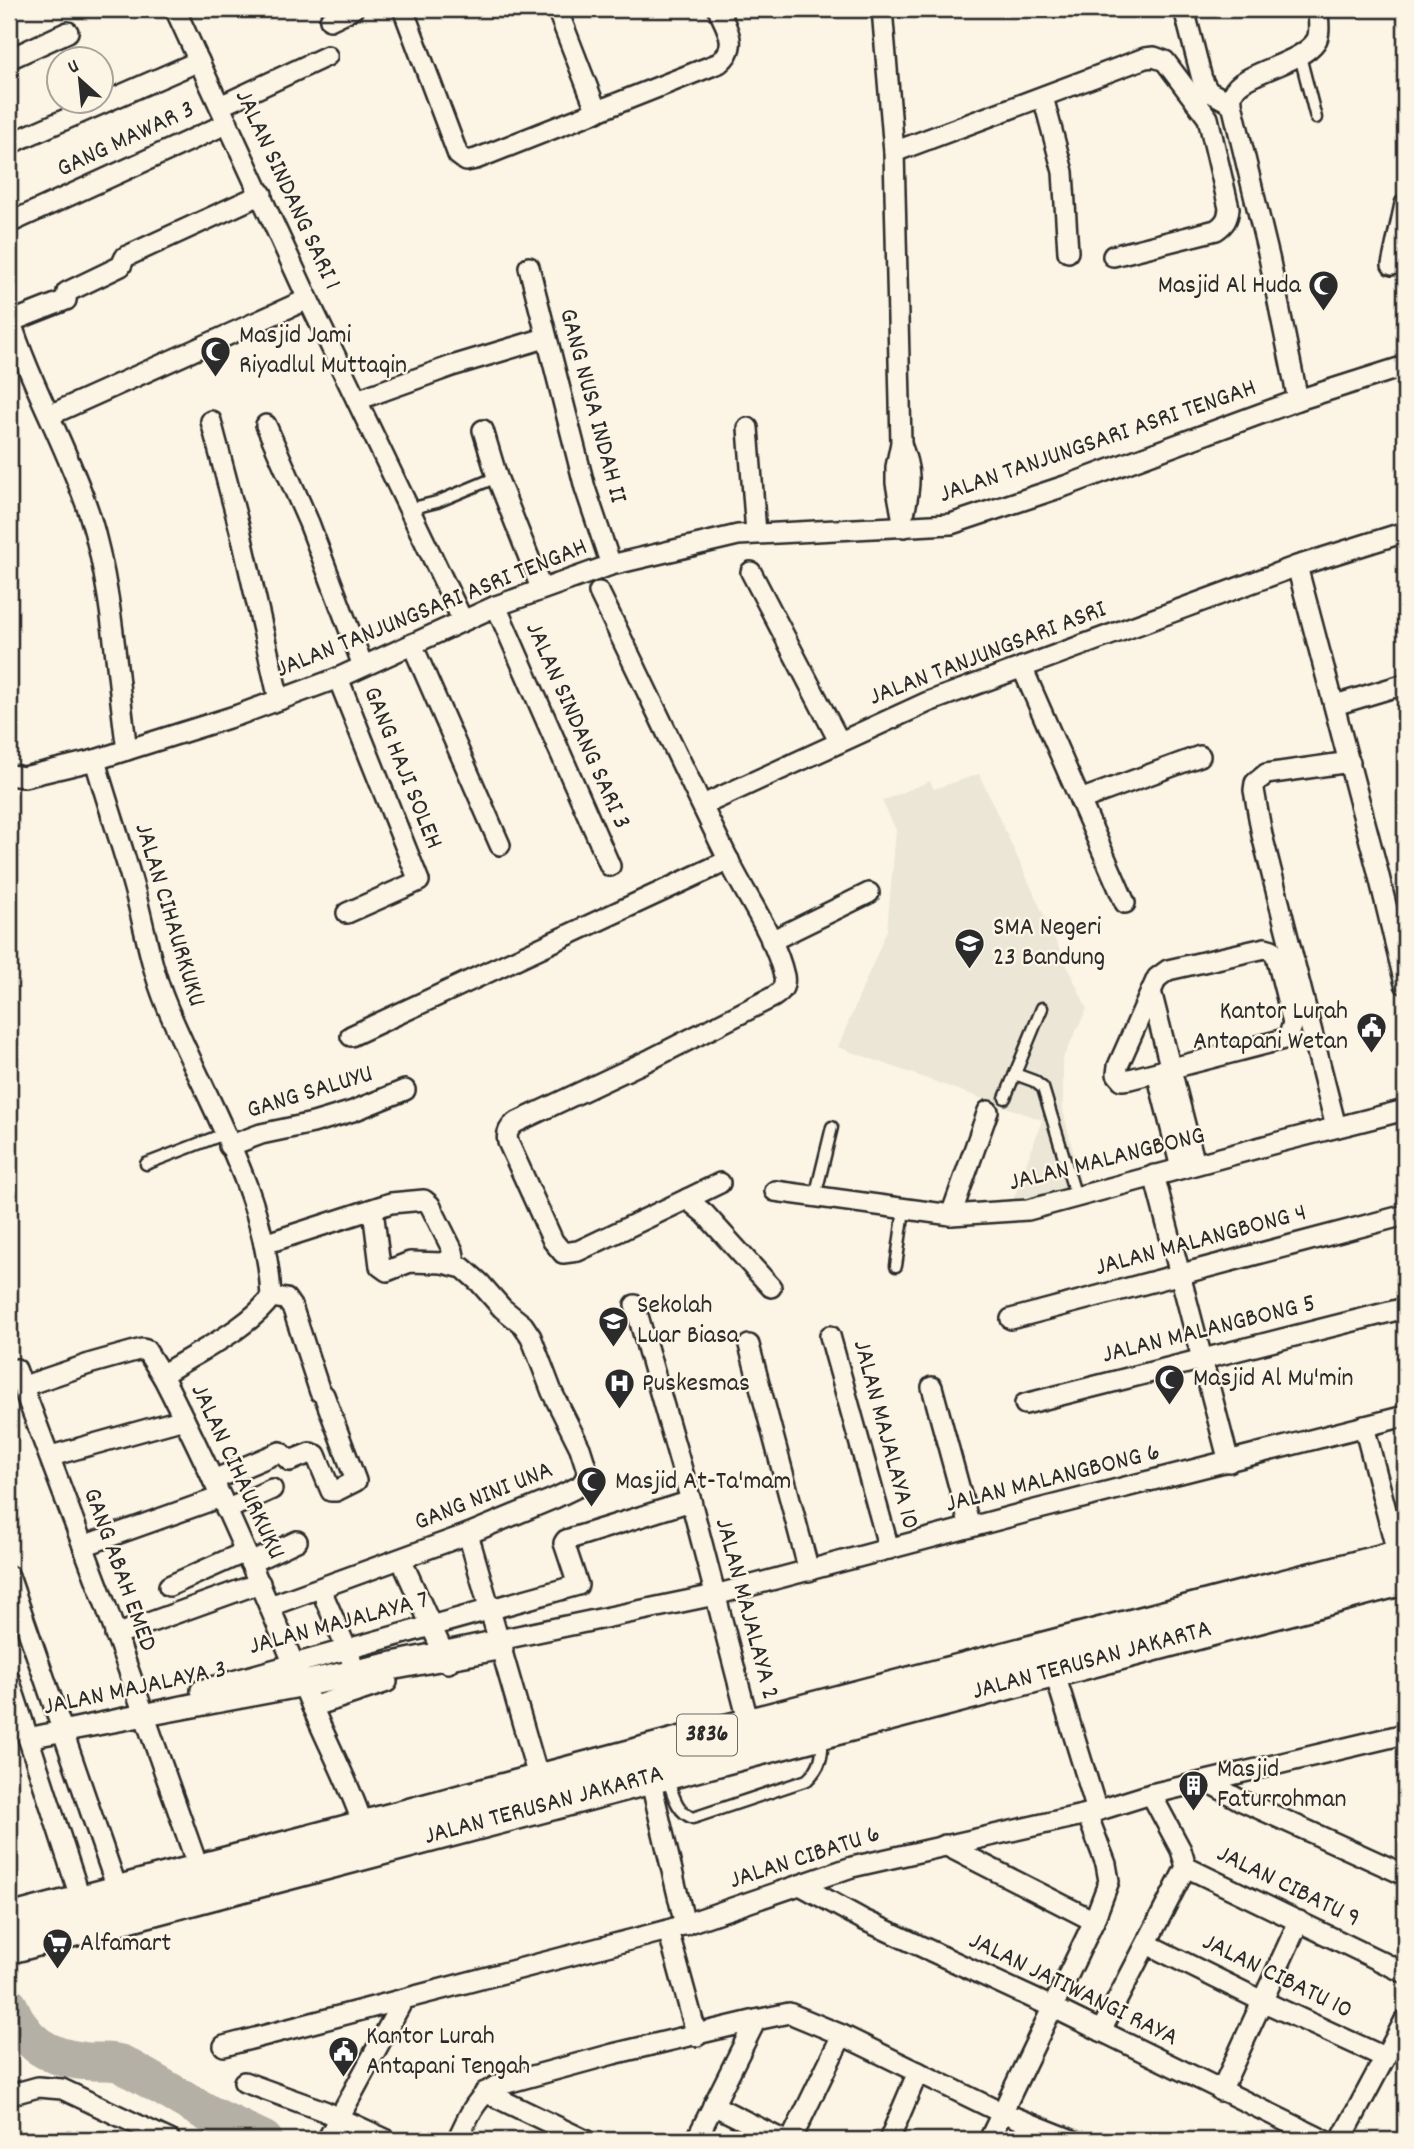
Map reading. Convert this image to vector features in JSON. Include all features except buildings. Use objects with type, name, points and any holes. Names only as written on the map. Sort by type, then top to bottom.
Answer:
[{"type":"main road","name":"JALAN TERUSAN JAKARTA","points":[[11,1934],[368,1839],[653,1768],[822,1732],[1054,1671],[1403,1563]]},
{"type":"main road","name":"JALAN TERUSAN JAKARTA","points":[[368,1839],[539,1780],[653,1768],[749,1724],[1293,1595]]},
{"type":"main road","name":"JALAN TERUSAN JAKARTA","points":[[11,1934],[81,1900],[118,1891],[202,1883]]},
{"type":"street","name":"JALAN SINDANG SARI 1","points":[[175,9],[309,299],[462,619]]},
{"type":"street","points":[[330,20],[354,9]]},
{"type":"street","points":[[403,9],[458,155],[466,161],[719,63],[727,57],[731,41],[718,9]]},
{"type":"street","points":[[557,9],[597,112]]},
{"type":"street","points":[[882,9],[894,152],[901,443],[896,483],[904,521]]},
{"type":"street","points":[[1184,9],[1202,79],[1208,91],[1232,104]]},
{"type":"street","points":[[1298,400],[1269,257],[1232,104],[1233,92],[1241,83],[1300,55],[1316,41],[1319,32],[1318,9]]},
{"type":"street","points":[[9,59],[68,32]]},
{"type":"street","name":"GANG MAWAR 3","points":[[9,223],[224,115],[327,56]]},
{"type":"street","points":[[894,152],[1145,58],[1154,57],[1165,61],[1208,118],[1229,208],[1224,224],[1216,230],[1114,256]]},
{"type":"street","points":[[9,144],[199,61]]},
{"type":"street","points":[[1043,97],[1063,172],[1068,253]]},
{"type":"street","points":[[127,750],[104,576],[96,538],[88,511],[10,319],[66,300],[67,292],[121,266],[125,257],[262,194]]},
{"type":"street","points":[[1392,265],[1405,204]]},
{"type":"street","name":"GANG NUSA INDAH II","points":[[529,267],[545,338],[560,385],[569,432],[610,561]]},
{"type":"street","points":[[50,415],[309,299]]},
{"type":"street","points":[[357,400],[452,366],[545,338]]},
{"type":"street","name":"JALAN TANJUNGSARI ASRI TENGAH","points":[[9,775],[24,777],[94,760],[279,700],[338,678],[462,619],[610,561],[756,533],[904,521],[951,524],[1065,486],[1298,400],[1405,366]]},
{"type":"street","points":[[211,421],[241,534],[279,700]]},
{"type":"street","points":[[266,425],[309,523],[363,666]]},
{"type":"street","points":[[748,428],[756,533]]},
{"type":"street","points":[[483,430],[497,477],[541,588]]},
{"type":"street","name":"JALAN TANJUNGSARI ASRI","points":[[703,805],[928,702],[1297,566],[1405,532]]},
{"type":"street","points":[[1297,566],[1349,762],[1398,920],[1405,984]]},
{"type":"street","points":[[751,572],[839,741]]},
{"type":"street","points":[[599,593],[771,941],[784,974],[785,984],[781,992],[651,1059],[515,1123],[507,1135],[508,1142],[553,1241],[563,1253],[578,1251],[720,1184]]},
{"type":"street","name":"JALAN SINDANG SARI 3","points":[[496,606],[610,866]]},
{"type":"street","points":[[412,644],[500,845]]},
{"type":"street","points":[[1021,667],[1125,903]]},
{"type":"street","name":"GANG HAJI SOLEH","points":[[338,678],[419,881],[347,913]]},
{"type":"street","points":[[1335,705],[1405,684]]},
{"type":"street","points":[[1080,800],[1200,756]]},
{"type":"street","name":"JALAN CIHAURKUKU","points":[[94,760],[135,892],[146,941],[165,1003],[244,1180],[264,1244],[271,1297],[260,1311],[242,1325],[165,1373],[163,1377],[270,1605],[368,1839]]},
{"type":"street","points":[[1336,1127],[1262,835],[1254,790],[1255,783],[1266,774],[1349,762]]},
{"type":"street","points":[[351,1036],[729,860]]},
{"type":"street","points":[[771,941],[869,894]]},
{"type":"street","points":[[1265,948],[1272,950],[1276,956],[1293,1023],[1288,1038],[1165,1071],[1122,1080],[1117,1074],[1118,1066],[1157,978],[1168,970],[1265,948]]},
{"type":"street","points":[[1152,991],[1165,1071],[1188,1166]]},
{"type":"street","name":"GANG SALUYU","points":[[227,1140],[313,1124],[405,1090]]},
{"type":"street","name":"JALAN MALANGBONG","points":[[775,1191],[951,1215],[1028,1210],[1405,1110]]},
{"type":"street","points":[[951,1215],[988,1111]]},
{"type":"street","points":[[1154,1175],[1229,1462]]},
{"type":"street","points":[[687,1199],[705,1214],[771,1287]]},
{"type":"street","points":[[264,1244],[391,1203],[424,1200],[430,1205],[454,1256],[443,1263],[410,1262],[387,1271],[383,1269],[380,1266],[373,1210]]},
{"type":"street","name":"JALAN MALANGBONG 4","points":[[1011,1319],[1405,1215]]},
{"type":"street","name":"GANG NINI UNA","points":[[270,1605],[468,1534],[580,1486],[586,1478],[587,1470],[576,1437],[552,1392],[531,1337],[523,1325],[502,1308],[463,1268],[443,1263]]},
{"type":"street","points":[[220,1496],[280,1452],[290,1461],[310,1453],[316,1455],[331,1491],[356,1481],[324,1395],[316,1382],[293,1310],[286,1299],[271,1297]]},
{"type":"street","name":"JALAN MAJALAYA 2","points":[[635,1305],[691,1501],[749,1724]]},
{"type":"street","name":"JALAN MALANGBONG 5","points":[[1025,1404],[1405,1308]]},
{"type":"street","name":"JALAN MAJALAYA 10","points":[[830,1336],[889,1549]]},
{"type":"street","points":[[749,1345],[809,1571]]},
{"type":"street","name":"GANG ABAH EMED","points":[[163,1377],[146,1350],[142,1349],[92,1363],[20,1377],[202,1883]]},
{"type":"street","points":[[932,1387],[971,1527]]},
{"type":"street","name":"JALAN MALANGBONG 6","points":[[715,1595],[1405,1416]]},
{"type":"street","points":[[51,1457],[184,1419]]},
{"type":"street","points":[[1364,1426],[1403,1563]]},
{"type":"street","points":[[83,1546],[220,1496],[272,1489]]},
{"type":"street","name":"JALAN MAJALAYA 7","points":[[29,1738],[578,1586],[565,1541],[691,1501]]},
{"type":"street","points":[[468,1534],[539,1780]]},
{"type":"street","points":[[169,1586],[297,1541]]},
{"type":"street","points":[[405,1568],[448,1664]]},
{"type":"street","points":[[9,1576],[118,1891]]},
{"type":"street","points":[[115,1635],[260,1583]]},
{"type":"street","name":"JALAN MAJALAYA 3","points":[[29,1738],[715,1595]]},
{"type":"street","points":[[325,1599],[365,1688]]},
{"type":"street","points":[[312,1707],[365,1688],[503,1649]]},
{"type":"street","name":"JALAN MAJALAYA 3","points":[[29,1738],[503,1649]]},
{"type":"street","points":[[989,2140],[1008,2115],[1052,2007],[1094,1921],[1109,1881],[1054,1671]]},
{"type":"street","points":[[9,1679],[81,1900]]},
{"type":"street","name":"JALAN CIBATU 6","points":[[224,2046],[677,1928],[852,1867],[1092,1812],[1151,1794],[1405,1734]]},
{"type":"street","points":[[653,1768],[696,2036]]},
{"type":"street","points":[[1208,1782],[1240,1800],[1405,1875]]},
{"type":"street","points":[[1101,2031],[1186,1867],[1181,1850],[1151,1794]]},
{"type":"street","points":[[946,1845],[1094,1921]]},
{"type":"street","name":"JALAN CIBATU 9","points":[[1186,1867],[1405,1973]]},
{"type":"street","name":"JALAN JATIWANGI RAYA","points":[[800,1885],[864,1920],[1052,2007],[1324,2140]]},
{"type":"street","points":[[1221,2091],[1299,1922]]},
{"type":"street","name":"JALAN CIBATU 10","points":[[1147,1944],[1384,2057]]},
{"type":"street","points":[[333,2127],[403,2000]]},
{"type":"street","points":[[457,2140],[472,2110],[485,2092],[496,2086],[613,2054],[789,2013],[842,2035],[1008,2115],[1064,2138]]},
{"type":"street","points":[[696,2140],[744,2049],[756,2020]]},
{"type":"street","points":[[1341,2140],[1405,2020]]},
{"type":"street","points":[[791,2140],[842,2035]]},
{"type":"street","points":[[889,2140],[918,2072]]},
{"type":"street","points":[[244,2082],[333,2127],[387,2140]]},
{"type":"street","points":[[9,2095],[50,2086],[62,2089],[170,2140]]},
{"type":"street","points":[[485,2092],[585,2140]]},
{"type":"street","points":[[713,2105],[783,2140]]},
{"type":"lane","points":[[1300,55],[1317,118]]},
{"type":"lane","points":[[409,509],[437,502],[497,477]]},
{"type":"lane","points":[[1005,1098],[1042,1008]]},
{"type":"lane","points":[[1015,1074],[1034,1081],[1043,1088],[1076,1197]]},
{"type":"lane","points":[[815,1197],[832,1127]]},
{"type":"lane","points":[[146,1164],[227,1140]]},
{"type":"lane","points":[[896,1266],[904,1210]]},
{"type":"lane","points":[[653,1768],[679,1808],[685,1815],[693,1818],[807,1780],[817,1772],[823,1755],[822,1732]]},
{"type":"shaded area","name":"SMA Negeri 23 Bandung","points":[[979,774],[1087,1009],[1063,1058],[1063,1110],[1082,1188],[1011,1206],[1042,1120],[838,1047],[887,930],[896,830],[882,801],[930,781],[934,789]]},
{"type":"waterway","points":[[9,2006],[29,2038],[47,2051],[70,2059],[122,2064],[211,2115],[264,2140]]},
{"type":"place","name":"Masjid Al Huda","points":[[1324,313]]},
{"type":"place","name":"Masjid Jami Riyadlul Muttaqin","points":[[216,378]]},
{"type":"place","name":"SMA Negeri 23 Bandung","points":[[970,970]]},
{"type":"place","name":"Kantor Lurah Antapani Wetan","points":[[1371,1054]]},
{"type":"place","name":"Sekolah Luar Biasa","points":[[614,1348]]},
{"type":"place","name":"Masjid Al Mu'min","points":[[1170,1406]]},
{"type":"place","name":"Puskesmas","points":[[619,1411]]},
{"type":"place","name":"Masjid At-Ta'mam","points":[[592,1509]]},
{"type":"place","name":"Masjid Faturrohman","points":[[1194,1812]]},
{"type":"place","name":"Alfamart","points":[[57,1971]]},
{"type":"place","name":"Kantor Lurah Antapani Tengah","points":[[343,2079]]}]
